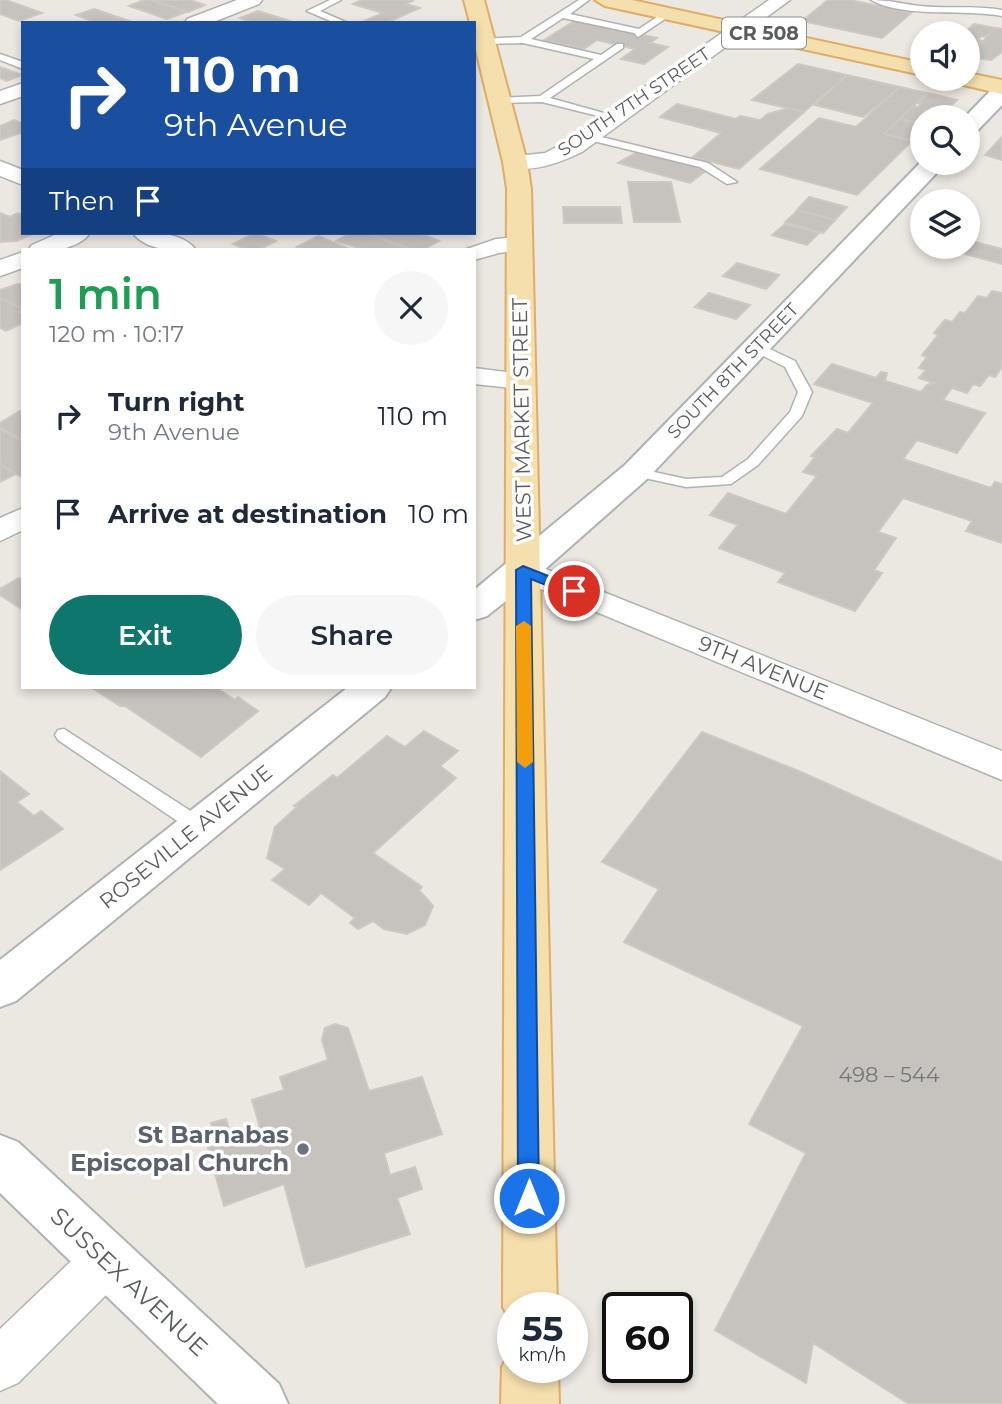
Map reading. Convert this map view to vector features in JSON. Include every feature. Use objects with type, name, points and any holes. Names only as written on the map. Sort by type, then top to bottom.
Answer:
[{"type":"main road","name":"WEST MARKET STREET","points":[[474,0],[482,51],[500,101],[518,179],[530,1292]]},
{"type":"main road","name":"CR 508","points":[[605,0],[910,66]]},
{"type":"main road","points":[[980,82],[1002,87]]},
{"type":"main road","points":[[530,1383],[530,1404]]},
{"type":"street","points":[[199,21],[253,0]]},
{"type":"street","name":"SOUTH 7TH STREET","points":[[515,162],[549,159],[567,152],[781,0]]},
{"type":"street","points":[[0,98],[21,90]]},
{"type":"street","points":[[980,115],[1002,93]]},
{"type":"street","points":[[0,168],[21,177]]},
{"type":"street","name":"SOUTH 8TH STREET","points":[[523,570],[636,472],[922,175]]},
{"type":"street","points":[[44,248],[74,235]]},
{"type":"street","points":[[150,235],[179,248]]},
{"type":"street","points":[[476,252],[496,246],[520,244]]},
{"type":"street","points":[[0,269],[21,259]]},
{"type":"street","points":[[476,376],[521,381]]},
{"type":"street","points":[[0,531],[21,518]]},
{"type":"street","points":[[476,606],[523,570]]},
{"type":"street","name":"9TH AVENUE","points":[[523,570],[1002,766]]},
{"type":"street","name":"ROSEVILLE AVENUE","points":[[0,987],[371,689]]},
{"type":"street","name":"SUSSEX AVENUE","points":[[0,1159],[259,1404]]},
{"type":"street","points":[[0,1365],[106,1261]]},
{"type":"lane","points":[[337,0],[312,11],[339,21]]},
{"type":"lane","points":[[482,51],[523,40],[585,0]]},
{"type":"lane","points":[[875,0],[920,9],[979,9],[1002,13]]},
{"type":"lane","points":[[562,15],[639,33],[669,13]]},
{"type":"lane","points":[[545,26],[561,30]]},
{"type":"lane","points":[[523,40],[602,58]]},
{"type":"lane","points":[[542,99],[620,46]]},
{"type":"lane","points":[[0,57],[21,65]]},
{"type":"lane","points":[[500,101],[542,99],[614,119]]},
{"type":"lane","points":[[589,137],[704,165],[731,182]]},
{"type":"lane","points":[[636,472],[685,483],[726,481],[753,462],[797,413],[805,393],[790,364],[757,347]]},
{"type":"lane","points":[[64,735],[199,826]]},
{"type":"building","points":[[0,0],[42,13],[19,21],[0,14]]},
{"type":"building","points":[[144,0],[186,12],[167,19],[129,6]]},
{"type":"building","points":[[153,0],[190,0],[205,5],[188,12]]},
{"type":"building","points":[[362,0],[414,0],[406,4],[420,8],[391,21],[365,21],[383,13],[353,4]]},
{"type":"building","points":[[828,0],[850,0],[911,13],[882,38],[802,21]]},
{"type":"building","points":[[94,9],[129,21],[92,21],[76,15]]},
{"type":"building","points":[[258,11],[290,21],[249,21],[240,18]]},
{"type":"building","points":[[576,20],[657,38],[650,43],[668,47],[644,64],[621,59],[635,49],[597,40],[584,49],[544,40]]},
{"type":"building","points":[[980,25],[996,28],[986,37],[981,36]]},
{"type":"building","points":[[996,28],[1002,29],[1002,52],[991,60],[980,59],[980,45]]},
{"type":"building","points":[[798,64],[847,75],[804,112],[752,100]]},
{"type":"building","points":[[0,67],[21,75],[7,81],[0,78]]},
{"type":"building","points":[[847,75],[900,87],[863,117],[815,105]]},
{"type":"building","points":[[900,87],[927,93],[914,105],[910,105],[910,109],[884,134],[910,140],[910,143],[857,195],[760,169],[819,118],[856,127]]},
{"type":"building","points":[[928,93],[957,100],[952,105],[918,103]]},
{"type":"building","points":[[677,104],[736,119],[740,116],[760,120],[768,114],[789,108],[804,112],[739,169],[693,157],[721,133],[660,117]]},
{"type":"building","points":[[910,110],[910,121],[900,119]]},
{"type":"building","points":[[900,119],[910,121],[910,140],[884,134]]},
{"type":"building","points":[[14,120],[21,123],[21,133],[0,140],[0,126]]},
{"type":"building","points":[[1001,138],[1002,160],[985,155]]},
{"type":"building","points":[[639,151],[707,170],[690,183],[618,163]]},
{"type":"building","points":[[628,182],[671,182],[680,222],[634,222]]},
{"type":"building","points":[[809,197],[847,207],[835,220],[797,210]]},
{"type":"building","points":[[563,207],[620,207],[622,223],[564,223]]},
{"type":"building","points":[[798,210],[835,220],[823,233],[785,222]]},
{"type":"building","points":[[0,213],[10,217],[21,214],[21,235],[30,235],[17,241],[1,242]]},
{"type":"building","points":[[785,224],[819,233],[807,245],[772,235]]},
{"type":"building","points":[[251,235],[260,235],[276,241],[262,248],[242,248],[233,244]]},
{"type":"building","points":[[347,235],[370,235],[406,248],[359,248],[336,241]]},
{"type":"building","points":[[374,235],[423,235],[439,241],[427,248],[408,248]]},
{"type":"building","points":[[318,236],[347,248],[299,248],[297,247]]},
{"type":"building","points":[[980,243],[1002,249],[1002,264],[980,258]]},
{"type":"building","points":[[737,263],[779,275],[766,289],[723,276]]},
{"type":"building","points":[[21,284],[21,308],[0,298],[0,290]]},
{"type":"building","points":[[992,291],[1002,293],[1002,367],[995,377],[989,375],[980,386],[973,384],[967,393],[952,388],[943,400],[985,413],[957,453],[917,440],[903,459],[991,488],[995,482],[1002,484],[1002,543],[966,531],[972,521],[903,498],[878,532],[896,538],[874,570],[882,573],[855,611],[778,582],[785,573],[719,548],[738,525],[710,515],[728,493],[786,514],[817,476],[803,472],[815,457],[811,456],[837,429],[848,433],[873,403],[814,384],[832,364],[876,378],[881,372],[887,373],[885,381],[921,392],[927,385],[934,383],[919,378],[926,370],[919,368],[927,357],[922,355],[938,335],[934,333],[945,320],[952,322],[960,312],[965,313],[978,296],[987,298]]},
{"type":"building","points":[[709,293],[750,305],[736,319],[695,307]]},
{"type":"building","points":[[0,298],[21,308],[18,312],[21,314],[21,324],[6,331],[0,328]]},
{"type":"building","points":[[21,412],[21,439],[0,427],[0,423]]},
{"type":"building","points":[[0,429],[21,441],[21,477],[0,464]]},
{"type":"building","points":[[0,464],[16,474],[0,482]]},
{"type":"building","points":[[21,579],[21,609],[0,595],[0,589]]},
{"type":"building","points":[[94,689],[218,689],[235,700],[238,697],[258,711],[201,757],[125,706],[120,706]]},
{"type":"building","points":[[424,731],[458,751],[440,766],[456,778],[373,853],[422,887],[419,890],[433,906],[425,925],[407,934],[384,929],[373,921],[358,929],[350,923],[355,918],[321,893],[309,905],[272,880],[285,869],[267,858],[275,827],[297,807],[294,806],[333,775],[337,778],[387,736],[405,747]]},
{"type":"building","points":[[702,732],[801,772],[1002,862],[1002,1404],[909,1404],[813,1343],[806,1383],[715,1330],[806,1153],[749,1124],[803,1026],[624,942],[659,889],[602,862]]},
{"type":"building","points":[[0,771],[29,794],[17,802],[34,816],[41,811],[63,829],[0,870]]},
{"type":"building","name":"St Barnabas Episcopal Church","points":[[335,1024],[348,1028],[369,1091],[422,1077],[442,1134],[384,1153],[390,1175],[415,1167],[422,1189],[397,1198],[410,1234],[306,1267],[284,1184],[224,1206],[207,1144],[215,1140],[211,1123],[226,1119],[231,1136],[260,1127],[252,1100],[284,1090],[280,1077],[328,1060],[322,1040],[325,1028]]},
{"type":"slow traffic","points":[[524,626],[525,762]]},
{"type":"place","name":"St Barnabas Episcopal Church","points":[[303,1149]]},
{"type":"route","points":[[529,1198],[523,570],[574,591]]}]
